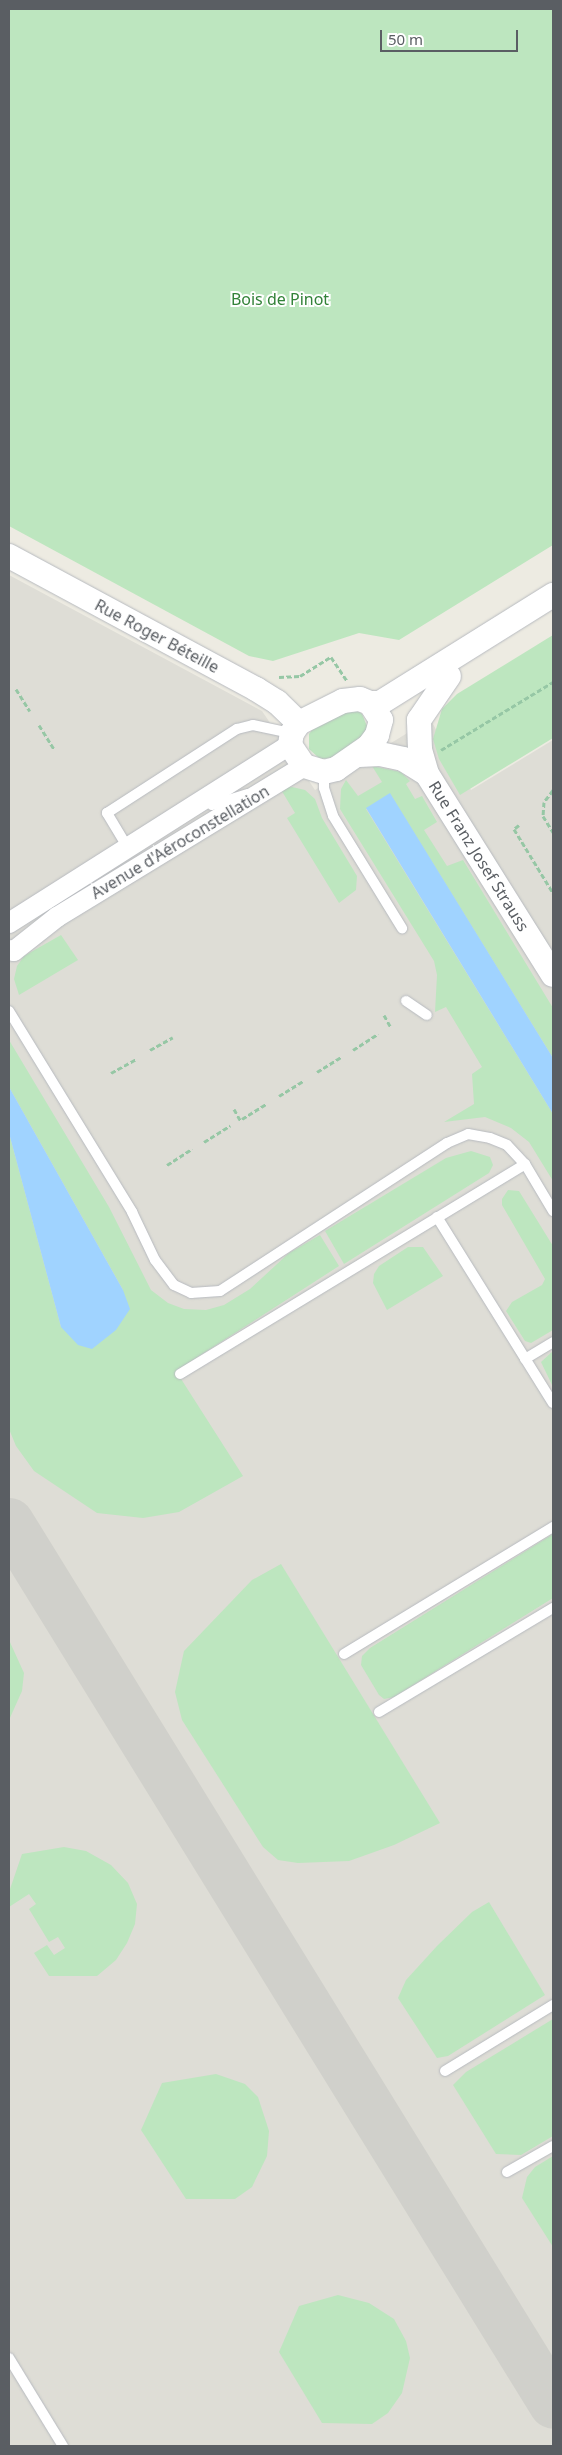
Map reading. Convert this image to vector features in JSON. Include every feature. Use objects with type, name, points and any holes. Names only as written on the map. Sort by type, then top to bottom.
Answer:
[{"type":"street","name":"Rue Roger Béteille","points":[[9,556],[256,689],[284,707],[294,734],[314,769]]},
{"type":"street","points":[[314,769],[359,755],[370,746],[380,703],[553,595]]},
{"type":"street","points":[[378,716],[449,676],[553,612]]},
{"type":"street","points":[[428,762],[419,742],[419,720],[449,676]]},
{"type":"street","points":[[294,734],[343,701],[360,699],[428,762]]},
{"type":"street","name":"Avenue d'Aéroconstellation","points":[[9,923],[128,848],[294,734]]},
{"type":"street","name":"Rue Franz Josef Strauss","points":[[359,755],[380,754],[428,762],[553,975]]},
{"type":"street","name":"Avenue d'Aéroconstellation","points":[[9,950],[14,951],[57,917],[263,791],[314,769]]},
{"type":"lane","points":[[263,791],[220,800],[142,847],[128,848],[108,813],[237,729],[253,725],[294,734]]},
{"type":"lane","points":[[314,769],[324,788],[333,816],[402,928]]},
{"type":"lane","points":[[406,1001],[427,1015]]},
{"type":"lane","points":[[9,1011],[132,1212],[156,1260],[174,1285],[192,1293],[220,1291],[271,1255],[447,1143],[468,1134],[490,1138],[507,1145],[524,1164],[553,1211]]},
{"type":"lane","points":[[180,1374],[524,1164]]},
{"type":"lane","points":[[437,1217],[553,1403]]},
{"type":"lane","points":[[525,1358],[553,1342]]},
{"type":"lane","points":[[344,1654],[553,1527]]},
{"type":"lane","points":[[379,1712],[553,1608]]},
{"type":"lane","points":[[445,2071],[553,2005]]},
{"type":"lane","points":[[507,2172],[553,2146]]},
{"type":"lane","points":[[9,2358],[63,2446]]},
{"type":"path","points":[[276,677],[300,676],[331,657],[348,683]]},
{"type":"path","points":[[428,762],[553,682]]},
{"type":"path","points":[[16,689],[30,711]]},
{"type":"path","points":[[39,725],[54,749]]},
{"type":"path","points":[[553,790],[544,802],[543,816],[553,832]]},
{"type":"path","points":[[519,825],[514,829],[553,893]]},
{"type":"path","points":[[384,1015],[390,1026]]},
{"type":"path","points":[[353,1050],[378,1034]]},
{"type":"path","points":[[150,1050],[173,1037]]},
{"type":"path","points":[[317,1072],[340,1057]]},
{"type":"path","points":[[111,1073],[136,1059]]},
{"type":"path","points":[[278,1096],[303,1081]]},
{"type":"path","points":[[234,1109],[241,1119],[266,1104]]},
{"type":"path","points":[[204,1142],[230,1126]]},
{"type":"path","points":[[167,1165],[192,1150]]},
{"type":"shaded area","points":[[9,575],[262,711],[315,790],[430,719],[471,790],[553,740],[553,2446],[9,2446]]},
{"type":"green space","name":"Bois de Pinot","points":[[9,9],[553,9],[553,545],[399,640],[359,633],[273,661],[249,656],[9,526]]},
{"type":"green space","points":[[553,635],[553,738],[460,795],[439,759],[433,739],[442,709],[457,694]]},
{"type":"green space","points":[[343,710],[357,710],[362,714],[367,726],[366,733],[332,758],[320,759],[309,749],[309,734],[314,727]]},
{"type":"green space","points":[[372,766],[401,772],[410,781],[406,784],[415,799],[422,796],[437,822],[424,830],[447,866],[463,860],[553,1008],[553,1058],[390,794],[366,809],[553,1114],[553,1181],[529,1142],[511,1128],[485,1117],[444,1122],[474,1104],[472,1074],[482,1067],[446,1007],[435,1012],[437,975],[434,961],[340,809],[341,789],[346,780],[358,796],[382,782]]},
{"type":"green space","points":[[292,787],[305,790],[315,799],[322,818],[357,876],[356,890],[339,903],[287,818],[295,813],[280,788]]},
{"type":"green space","points":[[61,935],[78,960],[19,995],[14,979],[17,966],[24,956]]},
{"type":"green space","points":[[9,1040],[109,1207],[151,1290],[168,1303],[184,1309],[206,1310],[224,1305],[250,1289],[289,1253],[320,1235],[339,1266],[176,1371],[243,1476],[179,1512],[143,1518],[97,1513],[34,1471],[16,1446],[9,1429],[9,1133],[61,1327],[123,1290],[9,1087]]},
{"type":"green space","points":[[471,1151],[490,1157],[493,1165],[489,1173],[344,1264],[325,1231],[446,1158]]},
{"type":"green space","points":[[508,1190],[519,1191],[553,1246],[553,1330],[531,1343],[525,1341],[506,1311],[512,1302],[542,1285],[545,1279],[502,1205],[502,1199]]},
{"type":"green space","points":[[408,1247],[423,1247],[443,1276],[387,1310],[373,1283],[374,1274],[379,1266]]},
{"type":"green space","points":[[553,1351],[553,1387],[541,1362]]},
{"type":"green space","points":[[553,1534],[553,1598],[394,1697],[384,1699],[379,1695],[361,1665],[362,1656],[370,1648]]},
{"type":"green space","points":[[281,1564],[440,1823],[394,1845],[349,1861],[298,1863],[278,1860],[263,1847],[182,1720],[175,1692],[184,1651],[252,1580]]},
{"type":"green space","points":[[9,1640],[24,1673],[22,1691],[9,1720]]},
{"type":"green space","points":[[64,1847],[86,1851],[111,1865],[128,1883],[137,1904],[135,1924],[127,1943],[116,1960],[97,1976],[49,1976],[34,1953],[47,1945],[54,1955],[65,1948],[58,1937],[49,1942],[29,1909],[36,1904],[29,1894],[9,1907],[9,1892],[22,1854]]},
{"type":"green space","points":[[489,1902],[545,1995],[448,2056],[437,2058],[398,1998],[406,1980],[437,1946],[472,1912]]},
{"type":"green space","points":[[553,2019],[553,2136],[521,2155],[496,2154],[453,2085],[466,2072]]},
{"type":"green space","points":[[216,2074],[245,2084],[258,2097],[269,2131],[267,2156],[252,2187],[235,2199],[186,2199],[141,2130],[162,2083]]},
{"type":"green space","points":[[553,2156],[553,2247],[522,2198],[527,2177],[535,2167]]},
{"type":"green space","points":[[338,2295],[369,2303],[394,2319],[406,2341],[410,2358],[402,2393],[388,2413],[372,2424],[322,2423],[279,2352],[299,2306]]},
{"type":"water","points":[[390,793],[553,1058],[553,1114],[366,808]]},
{"type":"water","points":[[9,1087],[123,1290],[130,1309],[116,1330],[92,1349],[78,1345],[61,1327],[9,1133]]},
{"type":"taxiway","points":[[9,1522],[553,2404]]}]
